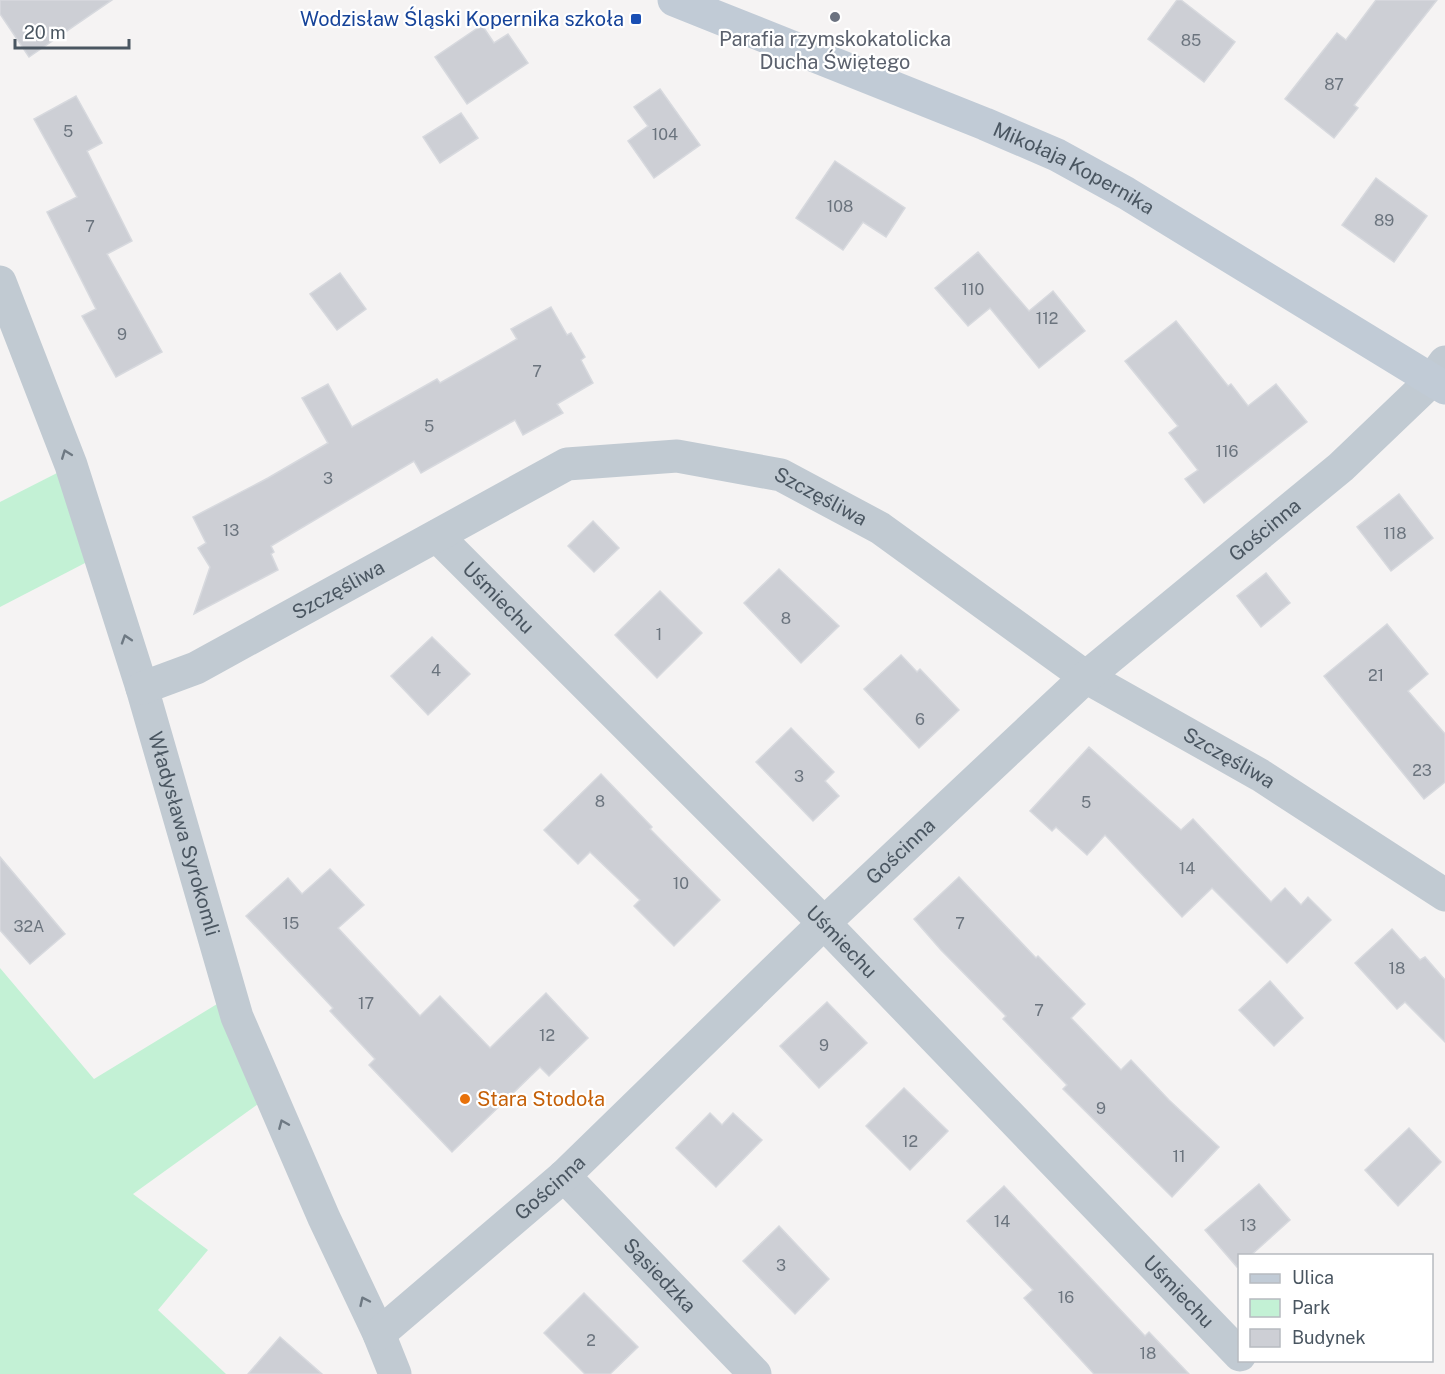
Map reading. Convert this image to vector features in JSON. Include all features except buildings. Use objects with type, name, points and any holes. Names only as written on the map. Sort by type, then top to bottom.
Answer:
[{"type":"street","name":"Mikołaja Kopernika","points":[[674,0],[985,124],[1057,156],[1136,199],[1441,377]]},
{"type":"street","name":"Władysława Syrokomli","points":[[0,282],[70,465],[142,688],[237,1017],[324,1218],[396,1374]]},
{"type":"street","name":"Gościnna","points":[[379,1334],[564,1176],[824,922],[1086,677],[1341,467],[1441,377]]},
{"type":"street","name":"Szczęśliwa","points":[[142,688],[196,668],[567,464],[677,456],[781,476],[880,528],[1086,677],[1260,775],[1445,895]]},
{"type":"street","name":"Uśmiechu","points":[[436,536],[824,922],[1238,1354]]},
{"type":"street","name":"Sąsiedzka","points":[[564,1176],[754,1374]]},
{"type":"street","points":[[1247,1362],[1258,1374]]},
{"type":"green space","points":[[59,472],[87,562],[0,607],[0,502]]},
{"type":"green space","points":[[0,968],[94,1079],[222,1001],[258,1104],[133,1194],[208,1250],[158,1310],[226,1374],[0,1374]]},
{"type":"place","name":"Parafia rzymskokatolicka Ducha Świętego","points":[[835,17]]},
{"type":"place","name":"Wodzisław Śląski Kopernika szkoła","points":[[636,19]]},
{"type":"place","name":"Stara Stodoła","points":[[465,1099]]}]
